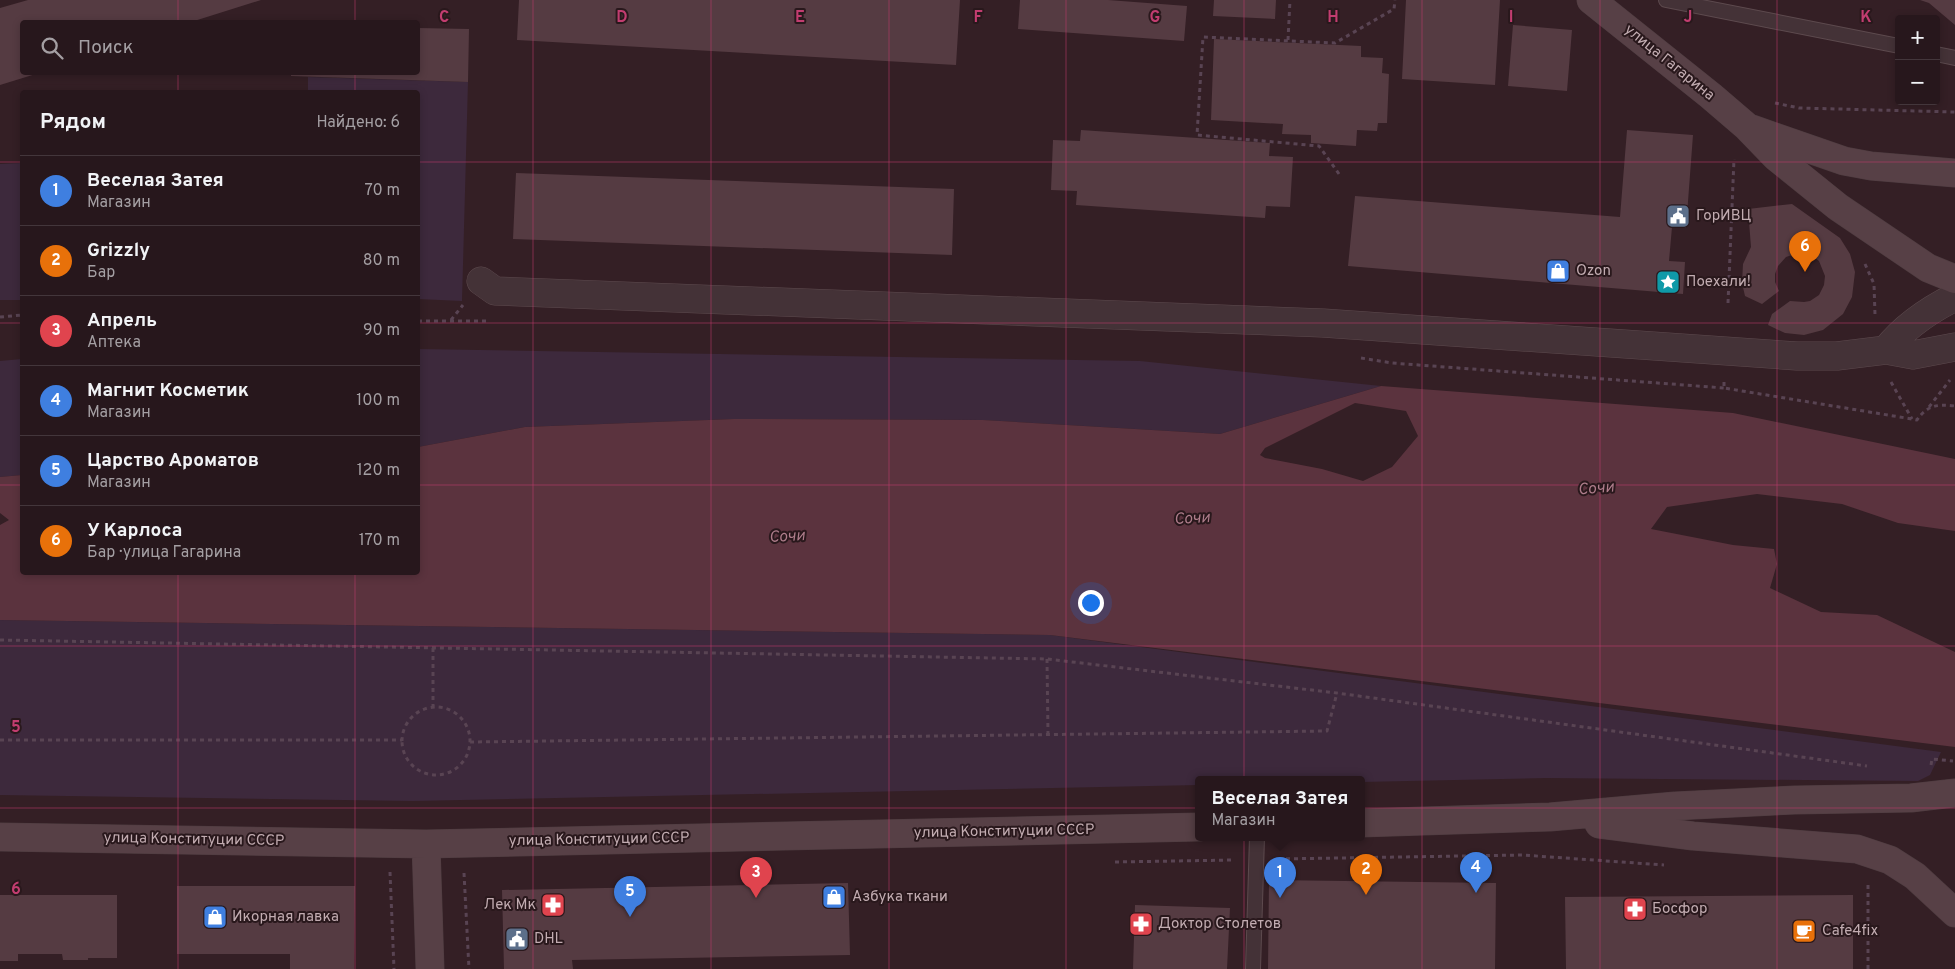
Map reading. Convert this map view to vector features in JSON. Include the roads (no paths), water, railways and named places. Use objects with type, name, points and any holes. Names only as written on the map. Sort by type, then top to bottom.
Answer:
[{"type":"main road","name":"улица Гагарина","points":[[1599,3],[1746,126],[1776,157],[1838,207],[1928,268],[1955,279]]},
{"type":"main road","points":[[1746,126],[1844,160],[1871,166],[1955,174]]},
{"type":"main road","points":[[1365,823],[1550,817],[1675,806],[1795,800],[1911,798],[1955,793]]},
{"type":"main road","points":[[1550,817],[1693,836],[1857,849],[1890,860],[1915,876],[1955,913]]},
{"type":"main road","name":"улица Конституции СССР","points":[[0,837],[426,844],[1195,827]]},
{"type":"main road","points":[[426,844],[430,969]]},
{"type":"street","points":[[481,281],[495,291],[1323,323],[1797,356],[1837,356],[1880,351],[1913,356],[1955,347]]},
{"type":"street","points":[[1880,351],[1899,334],[1938,306],[1955,297]]},
{"type":"lane","points":[[1666,0],[1895,45]]},
{"type":"lane","points":[[1940,55],[1955,58]]},
{"type":"lane","points":[[1253,969],[1257,841]]},
{"type":"water","name":"Сочи","points":[[1381,386],[1733,413],[1955,459],[1955,531],[1898,523],[1842,504],[1757,494],[1667,507],[1651,529],[1733,545],[1774,549],[1777,564],[1770,588],[1821,612],[1877,615],[1955,652],[1955,747],[1050,635],[0,620],[0,525],[9,520],[0,513],[0,477],[20,475],[20,575],[420,575],[420,447],[525,427],[734,419],[983,420],[1220,434]],"holes":[[[1355,403],[1406,411],[1418,436],[1392,467],[1363,481],[1322,469],[1265,458],[1260,455],[1265,448]]]},
{"type":"place","name":"ГорИВЦ","points":[[1678,216]]},
{"type":"place","name":"Ozon","points":[[1558,271]]},
{"type":"place","name":"У Карлоса","points":[[1805,272]]},
{"type":"place","name":"Поехали!","points":[[1668,282]]},
{"type":"place","name":"Магнит Косметик","points":[[1476,893]]},
{"type":"place","name":"Grizzly","points":[[1366,895]]},
{"type":"place","name":"Азбука ткани","points":[[834,897]]},
{"type":"place","name":"Апрель","points":[[756,898]]},
{"type":"place","name":"Веселая Затея","points":[[1280,898]]},
{"type":"place","name":"Лек Мк","points":[[553,905]]},
{"type":"place","name":"Босфор","points":[[1635,909]]},
{"type":"place","name":"Икорная лавка","points":[[215,917]]},
{"type":"place","name":"Царство Ароматов","points":[[630,917]]},
{"type":"place","name":"Доктор Столетов","points":[[1141,924]]},
{"type":"place","name":"Cafe4fix","points":[[1804,931]]},
{"type":"place","name":"DHL","points":[[517,939]]}]
